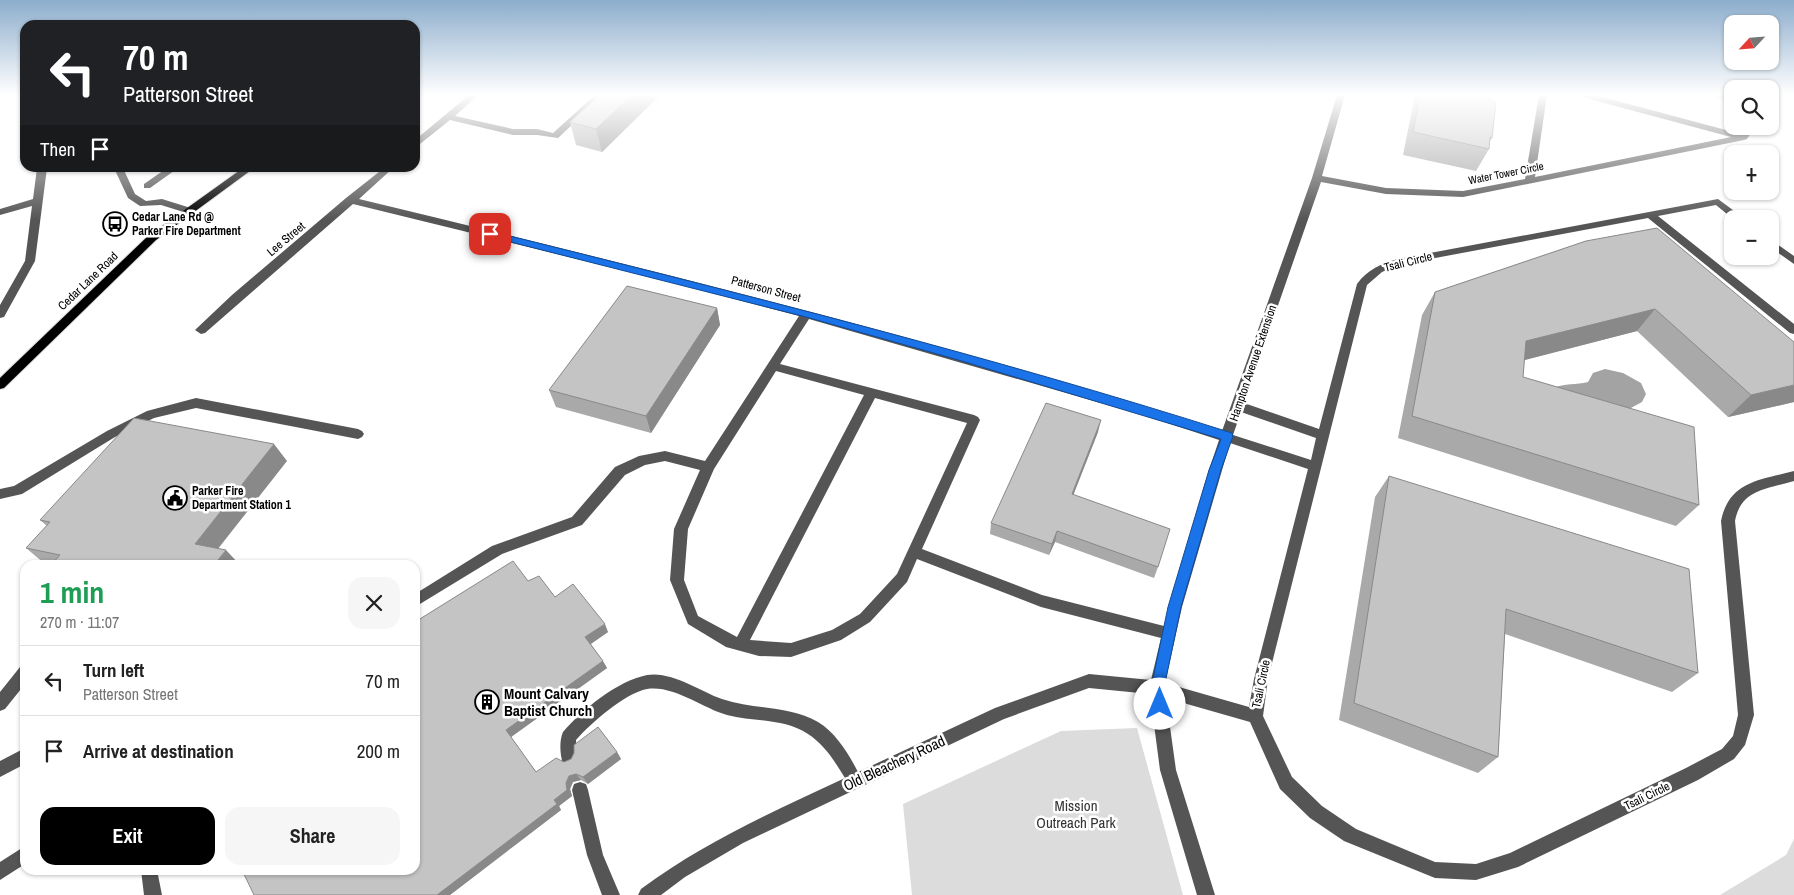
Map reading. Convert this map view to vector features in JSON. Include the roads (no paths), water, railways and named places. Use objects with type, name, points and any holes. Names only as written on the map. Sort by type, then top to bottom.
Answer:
[{"type":"main road","name":"Cedar Lane Road","points":[[0,385],[152,238],[244,172]]},
{"type":"street","name":"Hampton Avenue Extension","points":[[1206,895],[1168,770],[1157,688],[1175,607],[1212,479],[1317,178],[1329,137]]},
{"type":"street","points":[[1529,181],[1536,137]]},
{"type":"street","name":"Water Tower Circle","points":[[1317,178],[1386,191],[1463,194],[1744,137]]},
{"type":"street","points":[[0,314],[30,261],[41,172]]},
{"type":"street","points":[[120,172],[131,196],[144,204],[162,202],[190,211]]},
{"type":"street","points":[[162,202],[164,194],[146,186],[167,172]]},
{"type":"street","name":"Lee Street","points":[[201,330],[384,172]]},
{"type":"street","name":"Patterson Street","points":[[350,200],[675,279],[806,314],[1228,436],[1315,466]]},
{"type":"street","points":[[0,212],[37,201]]},
{"type":"street","name":"Tsali Circle","points":[[1728,210],[1718,202],[1382,266],[1362,284],[1322,435],[1262,679],[1255,716],[1286,783],[1316,812],[1350,835],[1435,870],[1476,872],[1512,861],[1692,774],[1728,754],[1740,740],[1746,716],[1728,521],[1732,506],[1740,494],[1794,476]]},
{"type":"street","points":[[1650,214],[1794,330]]},
{"type":"street","points":[[1779,249],[1794,261]]},
{"type":"street","points":[[0,296],[14,291]]},
{"type":"street","points":[[773,366],[974,420],[902,578],[865,618],[836,634],[791,650],[759,649],[731,642],[693,620],[677,580],[681,529],[708,467],[806,314]]},
{"type":"street","points":[[740,644],[871,392]]},
{"type":"street","points":[[0,494],[17,490],[111,434],[152,414],[196,403],[358,434]]},
{"type":"street","points":[[1238,406],[1322,435]]},
{"type":"street","points":[[420,598],[497,550],[576,522],[620,471],[644,460],[665,456],[708,467]]},
{"type":"street","points":[[914,552],[1040,601],[1169,634]]},
{"type":"street","points":[[0,704],[20,678]]},
{"type":"street","name":"Old Bleachery Road","points":[[647,895],[679,871],[737,837],[1000,713],[1088,681],[1157,688],[1255,716]]},
{"type":"street","points":[[569,759],[568,738],[576,728],[632,687],[650,682],[674,686],[726,707],[784,717],[812,728],[836,750],[855,781]]},
{"type":"street","points":[[0,769],[20,759]]},
{"type":"street","points":[[580,790],[595,855],[611,895]]},
{"type":"street","points":[[0,872],[20,858]]},
{"type":"street","points":[[150,875],[153,895]]},
{"type":"place","name":"Cedar Lane Rd @ Parker Fire Department","points":[[115,224]]},
{"type":"place","name":"Parker Fire Department Station 1","points":[[175,498]]},
{"type":"place","name":"Mount Calvary Baptist Church","points":[[487,702]]},
{"type":"park label","name":"Mission Outreach Park","points":[[1076,814]]}]
